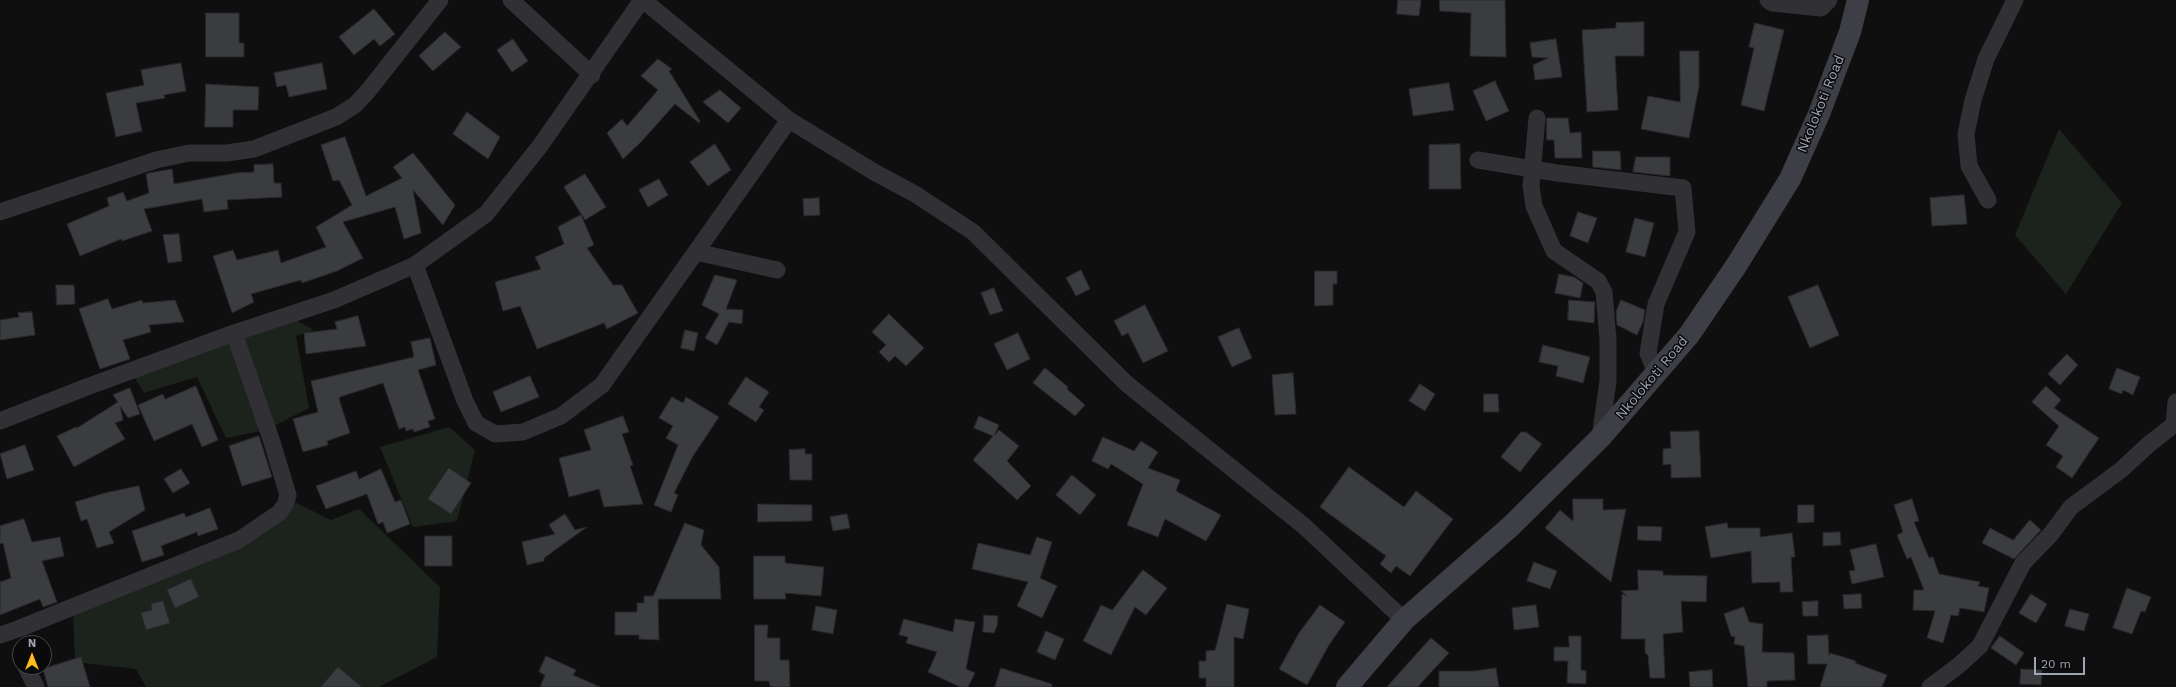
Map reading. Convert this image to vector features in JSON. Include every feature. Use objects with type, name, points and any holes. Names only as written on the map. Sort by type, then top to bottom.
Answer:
[{"type":"main road","name":"Nkolokoti Road","points":[[1347,687],[1404,620],[1511,526],[1600,438],[1689,335],[1736,266],[1790,179],[1819,114],[1850,32],[1858,0]]},
{"type":"street","points":[[0,212],[156,160],[189,153],[227,153],[254,149],[336,117],[355,105],[368,91],[440,0]]},
{"type":"street","points":[[511,0],[592,75]]},
{"type":"street","points":[[0,421],[84,388],[234,333],[334,300],[415,265],[486,214],[540,146],[592,75],[643,0],[789,120],[874,172],[915,194],[973,232],[1127,384],[1304,526],[1404,620]]},
{"type":"street","points":[[1768,0],[1772,3],[1821,8],[1829,0]]},
{"type":"street","points":[[1988,200],[1969,166],[1966,134],[1973,100],[1986,60],[2015,0]]},
{"type":"street","points":[[1537,118],[1531,186],[1534,206],[1554,251],[1598,281],[1604,292],[1608,340],[1608,380],[1600,438]]},
{"type":"street","points":[[415,265],[465,401],[476,423],[495,434],[523,432],[561,416],[602,385],[789,120]]},
{"type":"street","points":[[1478,160],[1533,169],[1682,188],[1687,232],[1656,304],[1648,353],[1656,374]]},
{"type":"street","points":[[696,252],[777,270]]},
{"type":"street","points":[[21,635],[239,540],[279,513],[288,495],[271,439],[234,333]]},
{"type":"street","points":[[1930,687],[1958,666],[1980,646],[2023,563],[2051,534],[2071,507],[2121,470],[2148,445],[2175,424],[2176,402]]},
{"type":"street","points":[[0,635],[12,636]]},
{"type":"street","points":[[30,675],[36,687]]},
{"type":"shaded area","points":[[2059,129],[2122,203],[2066,294],[2015,235]]},
{"type":"shaded area","points":[[294,319],[314,330],[296,336],[309,408],[274,426],[242,338]]},
{"type":"shaded area","points":[[229,343],[261,431],[226,438],[197,377],[144,393],[134,377]]},
{"type":"shaded area","points":[[449,427],[475,450],[457,521],[413,527],[380,447]]},
{"type":"shaded area","points":[[295,502],[331,520],[359,509],[440,587],[437,657],[379,687],[146,687],[136,669],[75,662],[73,613],[243,547]]},
{"type":"building","points":[[1398,0],[1421,0],[1419,16],[1397,14]]},
{"type":"building","points":[[1440,0],[1505,0],[1506,57],[1470,56],[1471,13],[1440,11]]},
{"type":"building","points":[[374,9],[395,34],[380,46],[374,39],[354,55],[339,37]]},
{"type":"building","points":[[206,13],[239,13],[239,43],[244,43],[244,57],[206,57]]},
{"type":"building","points":[[1644,22],[1644,56],[1615,56],[1618,110],[1587,112],[1582,30],[1616,28],[1616,23]]},
{"type":"building","points":[[1755,23],[1784,30],[1764,111],[1741,105],[1754,48],[1749,47]]},
{"type":"building","points":[[445,32],[461,47],[433,71],[419,56]]},
{"type":"building","points":[[513,39],[528,61],[512,72],[497,50]]},
{"type":"building","points":[[1556,39],[1562,77],[1535,80],[1533,65],[1548,58],[1532,57],[1530,43]]},
{"type":"building","points":[[1680,51],[1699,51],[1699,86],[1689,138],[1641,129],[1648,96],[1680,102]]},
{"type":"building","points":[[658,59],[672,69],[669,71],[700,121],[699,123],[675,104],[641,142],[623,159],[607,133],[622,119],[627,126],[658,90],[641,76]]},
{"type":"building","points":[[181,63],[186,91],[164,95],[165,98],[136,103],[142,131],[116,137],[106,93],[144,85],[141,70]]},
{"type":"building","points":[[322,63],[327,89],[289,97],[286,85],[277,87],[274,73]]},
{"type":"building","points":[[1495,81],[1509,111],[1486,121],[1473,91]]},
{"type":"building","points":[[1449,83],[1454,110],[1413,116],[1409,89]]},
{"type":"building","points":[[206,84],[259,87],[258,110],[233,110],[233,127],[205,127]]},
{"type":"building","points":[[720,90],[741,108],[728,123],[703,102]]},
{"type":"building","points":[[467,112],[500,137],[488,159],[453,134]]},
{"type":"building","points":[[1547,118],[1568,118],[1570,133],[1581,132],[1582,158],[1555,158],[1554,140],[1547,140]]},
{"type":"building","points":[[345,137],[366,196],[402,178],[393,167],[413,153],[455,205],[443,225],[413,190],[421,233],[404,239],[395,207],[343,222],[363,258],[337,271],[302,283],[301,280],[251,294],[254,302],[232,313],[213,256],[233,250],[237,260],[278,250],[281,263],[326,247],[316,227],[352,205],[339,180],[333,181],[321,145]]},
{"type":"building","points":[[715,144],[731,170],[708,186],[690,162]]},
{"type":"building","points":[[1460,144],[1461,189],[1429,189],[1429,145]]},
{"type":"building","points":[[1593,151],[1620,151],[1621,170],[1593,167]]},
{"type":"building","points":[[1636,157],[1670,157],[1670,176],[1633,172]]},
{"type":"building","points":[[273,164],[274,183],[281,183],[282,197],[227,200],[228,209],[204,212],[202,199],[144,209],[152,231],[122,241],[121,239],[80,256],[67,224],[109,206],[107,198],[123,192],[127,201],[149,193],[146,174],[149,173],[172,169],[174,184],[236,173],[254,172],[254,165]]},
{"type":"building","points":[[585,174],[606,207],[585,220],[564,187]]},
{"type":"building","points":[[659,179],[668,195],[648,207],[639,190]]},
{"type":"building","points":[[1964,195],[1967,224],[1932,226],[1930,198]]},
{"type":"building","points":[[819,198],[820,215],[804,216],[803,199]]},
{"type":"building","points":[[1578,212],[1597,218],[1588,243],[1570,236]]},
{"type":"building","points":[[581,215],[594,245],[587,248],[613,285],[622,285],[638,313],[607,329],[604,323],[537,349],[520,306],[503,311],[495,282],[541,269],[535,257],[564,244],[558,227]]},
{"type":"building","points":[[1635,218],[1654,223],[1645,257],[1626,252]]},
{"type":"building","points":[[179,234],[182,261],[168,263],[163,235]]},
{"type":"building","points":[[1081,270],[1090,289],[1076,296],[1066,278]]},
{"type":"building","points":[[1315,271],[1337,271],[1337,284],[1333,284],[1333,305],[1315,306]]},
{"type":"building","points":[[1559,274],[1574,277],[1583,283],[1580,298],[1555,293]]},
{"type":"building","points":[[715,275],[737,280],[726,309],[743,310],[742,324],[729,322],[717,345],[705,338],[719,314],[702,305]]},
{"type":"building","points":[[56,285],[74,285],[75,304],[57,305]]},
{"type":"building","points":[[1818,285],[1839,335],[1810,348],[1788,297]]},
{"type":"building","points":[[994,288],[1003,311],[990,315],[981,293]]},
{"type":"building","points":[[108,299],[112,309],[142,300],[143,303],[175,300],[184,322],[149,325],[151,332],[123,340],[130,359],[100,369],[79,309]]},
{"type":"building","points":[[1569,300],[1595,302],[1594,323],[1568,320]]},
{"type":"building","points":[[1621,300],[1645,310],[1643,322],[1637,335],[1617,325],[1616,312]]},
{"type":"building","points":[[1145,305],[1168,351],[1143,363],[1128,333],[1122,336],[1114,321]]},
{"type":"building","points":[[32,312],[35,335],[0,340],[0,320],[19,317],[18,313]]},
{"type":"building","points":[[889,314],[924,348],[906,366],[895,356],[889,362],[879,352],[886,345],[872,332]]},
{"type":"building","points":[[358,316],[366,346],[306,354],[304,333],[337,329],[335,322]]},
{"type":"building","points":[[1239,328],[1252,358],[1232,367],[1218,337]]},
{"type":"building","points":[[685,330],[698,333],[694,351],[681,348]]},
{"type":"building","points":[[1018,333],[1030,359],[1007,370],[994,344]]},
{"type":"building","points":[[430,338],[436,365],[418,370],[435,419],[428,421],[430,427],[414,432],[413,429],[406,431],[405,427],[399,429],[383,383],[340,397],[339,399],[350,433],[327,441],[328,445],[303,452],[293,419],[318,412],[311,381],[414,357],[411,342]]},
{"type":"building","points":[[1543,345],[1590,357],[1583,383],[1556,376],[1558,366],[1539,362]]},
{"type":"building","points":[[2067,354],[2078,365],[2060,385],[2048,374]]},
{"type":"building","points":[[1045,368],[1068,387],[1067,389],[1085,405],[1075,416],[1033,383]]},
{"type":"building","points":[[2117,368],[2140,377],[2133,395],[2123,390],[2122,394],[2109,389]]},
{"type":"building","points":[[1293,373],[1296,414],[1275,415],[1272,375]]},
{"type":"building","points":[[530,376],[539,397],[501,412],[493,392]]},
{"type":"building","points":[[746,377],[769,392],[759,407],[764,410],[756,422],[728,404]]},
{"type":"building","points":[[1420,384],[1435,394],[1425,411],[1409,401]]},
{"type":"building","points":[[196,386],[218,440],[202,447],[192,424],[154,441],[138,405],[163,394],[165,399]]},
{"type":"building","points":[[2046,386],[2061,400],[2054,408],[2099,438],[2072,478],[2056,467],[2063,456],[2046,445],[2059,426],[2032,402]]},
{"type":"building","points":[[130,388],[140,414],[128,418],[120,406],[123,420],[115,423],[125,439],[74,467],[57,436],[76,427],[77,428],[118,402],[113,395]]},
{"type":"building","points":[[1484,394],[1498,394],[1499,412],[1484,412]]},
{"type":"building","points":[[672,397],[683,403],[686,397],[719,417],[693,456],[674,493],[678,495],[671,512],[654,505],[678,445],[666,438],[673,426],[659,418]]},
{"type":"building","points":[[623,416],[629,432],[622,434],[633,465],[630,466],[643,504],[604,507],[599,489],[569,497],[559,458],[591,450],[584,430]]},
{"type":"building","points":[[979,416],[999,425],[994,436],[999,430],[1019,446],[1007,461],[1031,486],[1017,500],[973,460],[993,436],[974,428]]},
{"type":"building","points":[[1699,431],[1701,477],[1671,478],[1671,464],[1663,465],[1663,449],[1671,448],[1670,432]]},
{"type":"building","points":[[1521,432],[1526,432],[1542,444],[1520,472],[1501,457]]},
{"type":"building","points":[[259,436],[272,477],[242,486],[229,446]]},
{"type":"building","points":[[1103,437],[1134,451],[1141,441],[1158,452],[1148,468],[1180,480],[1176,491],[1221,515],[1206,541],[1165,519],[1158,537],[1127,525],[1143,484],[1111,464],[1108,469],[1092,461]]},
{"type":"building","points":[[25,445],[34,470],[7,479],[0,454]]},
{"type":"building","points":[[805,449],[805,454],[812,454],[812,480],[790,480],[789,450]]},
{"type":"building","points":[[1349,467],[1404,507],[1416,491],[1453,519],[1410,576],[1396,566],[1391,573],[1380,564],[1386,556],[1320,507]]},
{"type":"building","points":[[449,468],[471,483],[451,514],[428,499]]},
{"type":"building","points":[[181,469],[190,483],[173,493],[164,479]]},
{"type":"building","points":[[381,469],[395,502],[401,500],[410,524],[387,533],[383,522],[378,524],[367,494],[326,509],[316,486],[356,471],[359,479]]},
{"type":"building","points":[[1072,475],[1096,495],[1080,515],[1056,495]]},
{"type":"building","points":[[139,486],[145,510],[109,532],[114,543],[97,548],[87,519],[81,521],[75,502],[105,493]]},
{"type":"building","points":[[1573,499],[1603,499],[1603,510],[1626,509],[1611,582],[1545,528],[1560,510],[1573,521]]},
{"type":"building","points":[[1912,499],[1919,521],[1914,522],[1929,558],[1933,557],[1939,574],[1980,582],[1978,586],[1989,588],[1984,612],[1960,608],[1958,616],[1951,615],[1943,643],[1927,638],[1935,611],[1913,610],[1914,590],[1924,590],[1911,557],[1907,559],[1897,535],[1903,532],[1894,505]]},
{"type":"building","points":[[758,504],[812,505],[812,521],[758,522]]},
{"type":"building","points":[[1798,505],[1814,505],[1814,522],[1798,523]]},
{"type":"building","points":[[210,508],[218,529],[198,536],[197,532],[161,546],[164,555],[142,562],[132,531],[184,513],[186,517]]},
{"type":"building","points":[[565,514],[575,530],[587,527],[544,558],[544,561],[527,565],[522,542],[555,534],[549,525]]},
{"type":"building","points":[[847,514],[850,528],[833,531],[830,517]]},
{"type":"building","points":[[24,519],[32,542],[60,537],[64,556],[42,561],[57,602],[43,607],[40,599],[0,615],[0,582],[11,578],[3,543],[0,544],[0,526]]},
{"type":"building","points":[[2030,520],[2041,530],[2014,559],[1982,543],[1990,528],[2013,540]]},
{"type":"building","points":[[685,523],[704,530],[701,545],[719,567],[721,599],[658,599],[659,640],[639,639],[639,635],[615,635],[615,612],[637,612],[637,603],[644,603],[644,596],[653,596]]},
{"type":"building","points":[[1727,523],[1728,528],[1760,528],[1760,537],[1792,533],[1795,557],[1791,557],[1793,592],[1780,592],[1780,582],[1752,583],[1751,551],[1711,558],[1705,527]]},
{"type":"building","points":[[1638,526],[1662,527],[1661,541],[1638,540]]},
{"type":"building","points":[[1840,532],[1841,545],[1823,546],[1823,533]]},
{"type":"building","points":[[425,536],[452,536],[452,566],[425,566]]},
{"type":"building","points":[[1037,537],[1052,542],[1040,578],[1057,586],[1042,618],[1017,606],[1028,582],[972,569],[978,543],[1030,555]]},
{"type":"building","points":[[1876,544],[1884,577],[1852,584],[1849,571],[1855,570],[1850,550]]},
{"type":"building","points":[[754,556],[785,556],[785,563],[824,567],[821,596],[785,593],[786,599],[754,599]]},
{"type":"building","points":[[1534,562],[1557,571],[1550,589],[1527,581]]},
{"type":"building","points":[[1143,570],[1167,588],[1146,615],[1135,607],[1111,655],[1083,641],[1101,605],[1112,610]]},
{"type":"building","points":[[1638,570],[1663,571],[1663,575],[1707,576],[1706,602],[1681,601],[1683,632],[1663,634],[1665,678],[1650,678],[1648,655],[1645,653],[1645,639],[1621,639],[1622,594],[1627,596],[1621,591],[1638,590]]},
{"type":"building","points":[[191,579],[199,597],[175,608],[167,590]]},
{"type":"building","points":[[2127,588],[2151,597],[2145,612],[2141,611],[2132,634],[2113,628]]},
{"type":"building","points":[[1861,594],[1862,608],[1844,609],[1843,595]]},
{"type":"building","points":[[2031,594],[2047,604],[2036,623],[2019,613]]},
{"type":"building","points":[[163,601],[170,623],[146,630],[141,613],[152,610],[151,604]]},
{"type":"building","points":[[1818,601],[1818,616],[1803,616],[1802,602]]},
{"type":"building","points":[[1227,604],[1249,609],[1243,639],[1234,637],[1234,687],[1206,687],[1206,678],[1199,678],[1199,661],[1206,661],[1206,651],[1215,650]]},
{"type":"building","points":[[1320,605],[1345,622],[1329,645],[1307,685],[1279,669],[1299,633]]},
{"type":"building","points":[[1536,605],[1539,627],[1514,630],[1512,608]]},
{"type":"building","points":[[816,606],[837,610],[833,634],[812,630]]},
{"type":"building","points":[[1744,607],[1749,622],[1763,624],[1762,652],[1794,653],[1795,680],[1767,681],[1767,687],[1748,687],[1744,646],[1734,644],[1735,637],[1731,636],[1724,614]]},
{"type":"building","points":[[2070,609],[2089,614],[2084,631],[2065,626]]},
{"type":"building","points":[[984,615],[998,616],[997,626],[994,633],[983,632]]},
{"type":"building","points":[[904,619],[953,632],[955,619],[975,622],[966,669],[975,673],[968,687],[960,687],[928,672],[937,652],[906,643],[908,637],[899,635]]},
{"type":"building","points":[[755,625],[768,625],[767,638],[780,638],[780,660],[789,660],[790,687],[775,687],[770,686],[769,681],[755,681]]},
{"type":"building","points":[[1046,631],[1064,639],[1055,660],[1037,652]]},
{"type":"building","points":[[1828,635],[1829,656],[1830,653],[1856,661],[1855,663],[1887,675],[1882,687],[1820,687],[1827,664],[1808,664],[1807,636]]},
{"type":"building","points":[[1569,636],[1581,636],[1581,670],[1586,671],[1586,684],[1567,683],[1568,661],[1554,661],[1554,647],[1569,647]]},
{"type":"building","points":[[2000,636],[2024,653],[2016,665],[1991,648]]},
{"type":"building","points":[[1431,638],[1449,653],[1418,687],[1387,687]]},
{"type":"building","points":[[546,656],[576,670],[573,675],[600,687],[540,687],[545,675],[539,672]]},
{"type":"building","points":[[81,657],[90,687],[48,687],[45,675],[52,675],[52,666]]},
{"type":"building","points":[[338,667],[362,687],[321,687]]},
{"type":"building","points":[[1001,668],[1052,684],[1052,687],[995,687]]},
{"type":"building","points":[[1496,668],[1499,687],[1439,687],[1439,671],[1475,671]]},
{"type":"building","points":[[2021,669],[2042,670],[2041,685],[2020,684]]},
{"type":"building","points":[[1712,670],[1713,687],[1690,687],[1689,672]]}]
